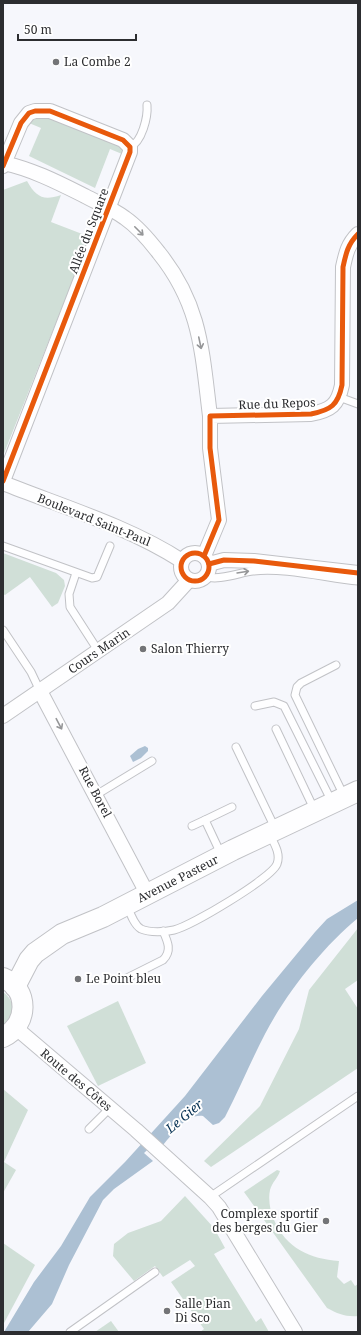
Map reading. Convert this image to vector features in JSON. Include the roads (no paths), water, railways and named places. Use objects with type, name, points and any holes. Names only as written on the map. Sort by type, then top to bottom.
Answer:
[{"type":"main road","name":"Avenue Pasteur","points":[[9,983],[35,953],[48,942],[62,934],[148,895],[222,856],[338,800]]},
{"type":"main road","points":[[9,983],[21,995],[23,1005],[22,1015],[10,1033]]},
{"type":"street","points":[[130,147],[123,140],[50,111],[35,111],[29,113],[20,123],[3,164],[49,179],[125,218],[154,246],[172,269],[185,292],[196,323],[202,353],[210,416],[210,448],[219,520],[206,565],[198,581],[189,580],[182,573],[182,561],[190,554],[199,553],[206,565]]},
{"type":"street","name":"Allée du Square","points":[[3,482],[130,152],[130,147]]},
{"type":"street","points":[[339,397],[342,385],[343,267],[346,251],[352,240],[358,234]]},
{"type":"street","name":"Rue du Repos","points":[[210,416],[311,414],[323,412],[333,406],[339,397]]},
{"type":"street","name":"Boulevard Saint-Paul","points":[[3,482],[153,544],[182,561]]},
{"type":"street","points":[[206,565],[224,560],[254,561],[358,573]]},
{"type":"street","name":"Cours Marin","points":[[3,716],[99,652],[168,603],[189,580]]},
{"type":"street","name":"Rue Borel","points":[[40,690],[148,895]]},
{"type":"street","name":"Route des Côtes","points":[[10,1033],[110,1108],[210,1197],[219,1207],[295,1332]]},
{"type":"lane","points":[[130,147],[137,142],[146,118],[147,105]]},
{"type":"lane","points":[[339,397],[358,404]]},
{"type":"lane","points":[[3,546],[88,578],[97,577],[110,546]]},
{"type":"lane","points":[[206,565],[213,579],[246,572],[271,570],[358,581]]},
{"type":"lane","points":[[76,573],[69,594],[70,608],[99,652]]},
{"type":"lane","points":[[3,630],[31,672],[40,690]]},
{"type":"lane","points":[[336,665],[301,683],[297,687],[295,695],[338,800]]},
{"type":"lane","points":[[255,706],[266,702],[284,706],[338,800]]},
{"type":"lane","points":[[276,729],[338,800]]},
{"type":"lane","points":[[126,905],[137,925],[149,931],[163,931],[185,926],[252,886],[272,871],[277,864],[278,857],[273,831],[236,747]]},
{"type":"lane","points":[[96,795],[152,761]]},
{"type":"lane","points":[[192,826],[232,807]]},
{"type":"lane","points":[[205,820],[222,856]]},
{"type":"lane","points":[[123,980],[163,960],[167,956],[169,951],[168,944],[163,931]]},
{"type":"lane","points":[[210,1197],[358,1096]]},
{"type":"lane","points":[[89,1129],[110,1108]]},
{"type":"lane","points":[[70,1332],[155,1272]]},
{"type":"water","points":[[145,746],[148,748],[148,751],[141,758],[133,762],[130,756],[138,749]]},
{"type":"water","name":"Le Gier","points":[[358,900],[358,918],[331,943],[306,972],[274,1018],[225,1117],[219,1123],[213,1125],[203,1116],[191,1118],[180,1125],[163,1145],[158,1140],[144,1153],[153,1161],[114,1189],[103,1200],[69,1265],[52,1304],[28,1332],[4,1332],[34,1282],[61,1246],[90,1197],[125,1162],[185,1096],[262,996],[315,932],[327,919]]},
{"type":"place","name":"La Combe 2","points":[[56,62]]},
{"type":"place","name":"Salon Thierry","points":[[143,649]]},
{"type":"place","name":"Le Point bleu","points":[[78,979]]},
{"type":"place","name":"Complexe sportif des berges du Gier","points":[[326,1221]]},
{"type":"place","name":"Salle Pian Di Sco","points":[[167,1311]]}]
